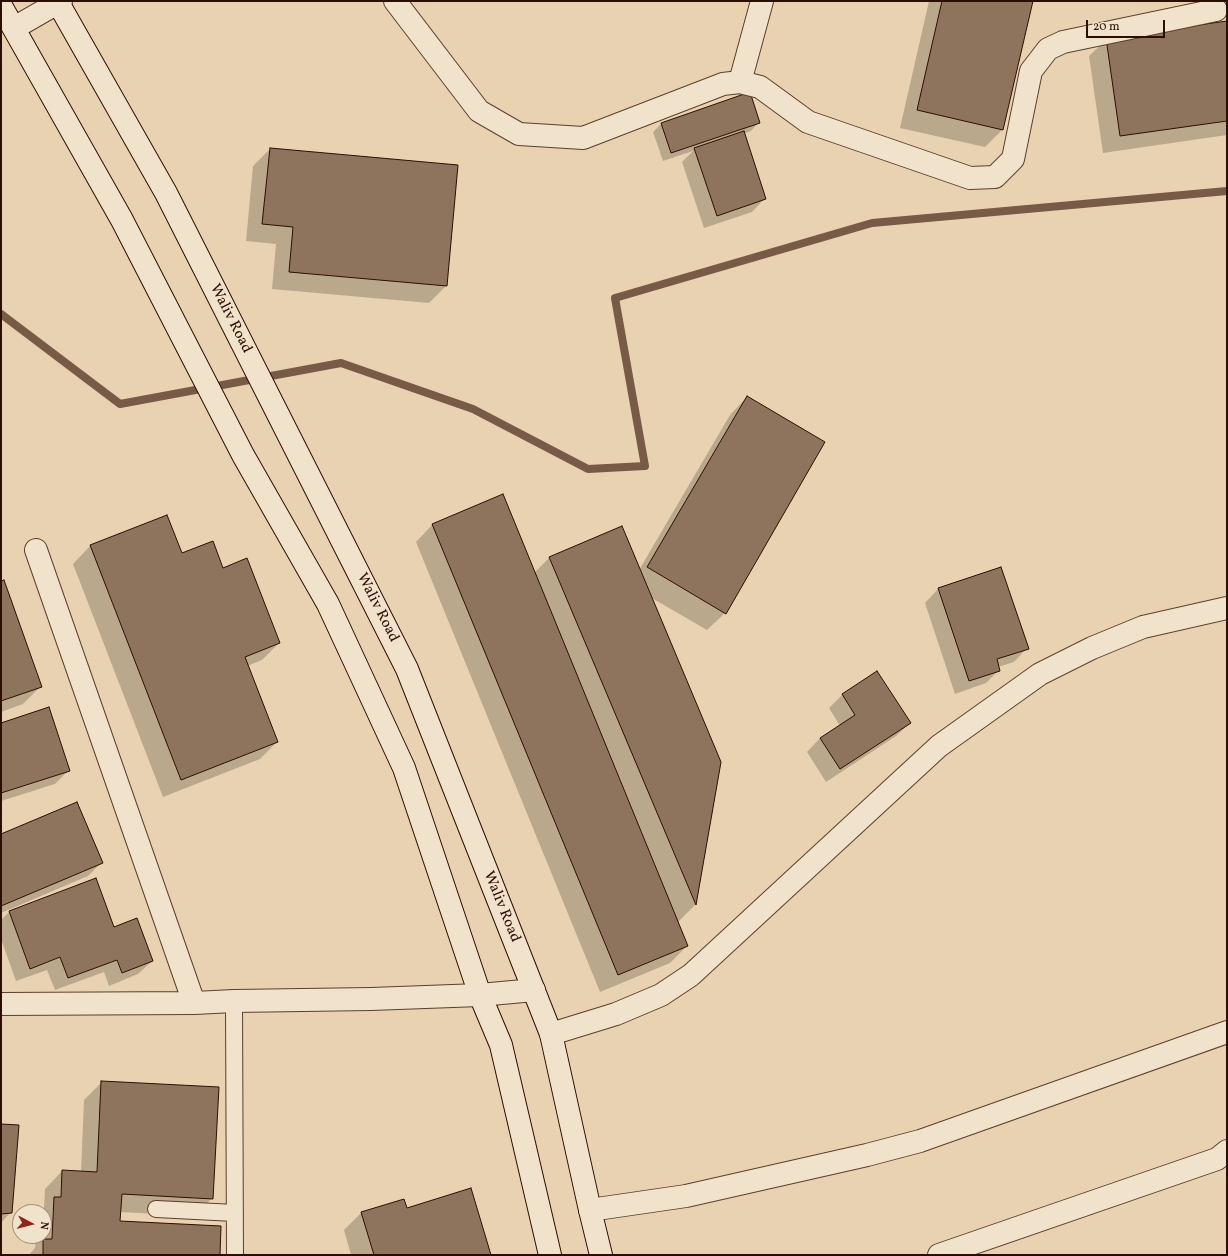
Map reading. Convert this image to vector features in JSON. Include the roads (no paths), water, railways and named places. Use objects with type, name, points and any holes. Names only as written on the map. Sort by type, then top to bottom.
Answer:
[{"type":"street","points":[[395,1],[480,111],[519,134],[583,138],[723,84],[740,82],[760,87],[808,122],[970,178],[994,177],[1013,159],[1031,71],[1048,49],[1063,42],[1216,10]]},
{"type":"street","points":[[740,82],[762,1]]},
{"type":"street","points":[[14,28],[58,2]]},
{"type":"street","name":"Waliv Road","points":[[58,2],[166,193],[407,669],[551,1034],[601,1255]]},
{"type":"street","points":[[1,6],[122,220],[243,455],[328,604],[404,768],[480,995],[501,1045],[550,1255]]},
{"type":"street","points":[[36,550],[194,1003]]},
{"type":"street","points":[[551,1034],[616,1014],[661,995],[691,975],[939,746],[1040,674],[1092,648],[1143,627],[1227,608]]},
{"type":"street","points":[[1,1004],[194,1003],[234,1000],[371,999],[480,995],[534,990]]},
{"type":"street","points":[[590,1210],[686,1196],[920,1141],[1227,1032]]},
{"type":"street","points":[[938,1255],[1217,1159],[1227,1151]]},
{"type":"lane","points":[[234,1000],[235,1255]]},
{"type":"lane","points":[[156,1209],[235,1213]]},
{"type":"waterway","points":[[1,314],[120,404],[341,363],[473,409],[588,469],[645,466],[615,298],[872,223],[1227,191]]}]
